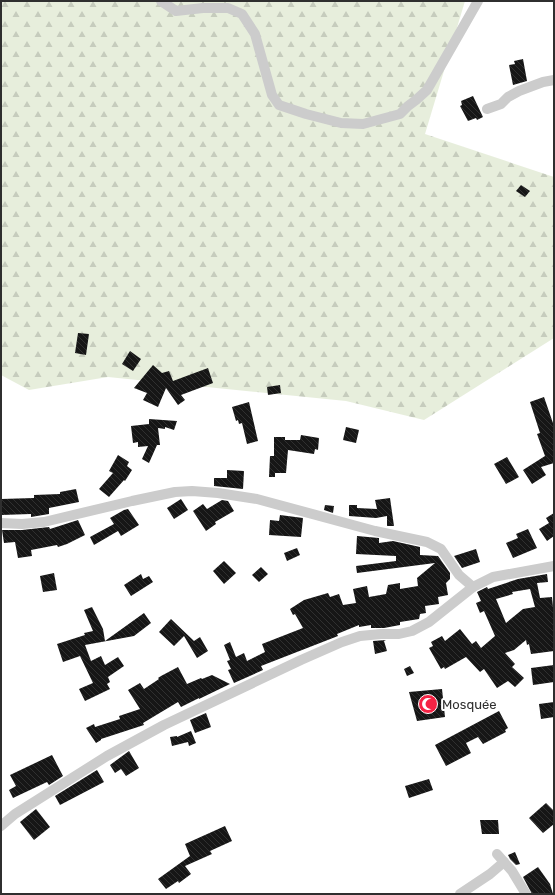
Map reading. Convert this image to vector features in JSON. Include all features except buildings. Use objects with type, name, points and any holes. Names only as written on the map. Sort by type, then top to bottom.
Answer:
[{"type":"street","points":[[161,1],[176,11],[203,8],[228,8],[242,14],[255,34],[272,95],[279,105],[340,123],[363,124],[400,114],[427,90],[478,1]]},
{"type":"street","points":[[487,109],[501,104],[508,97],[519,91],[543,82],[554,80]]},
{"type":"street","points":[[1,523],[22,524],[44,522],[175,492],[192,491],[218,493],[257,499],[375,531],[427,542],[441,549],[459,575],[473,587]]},
{"type":"street","points":[[1,826],[15,814],[81,771],[164,725],[342,642],[360,636],[399,634],[412,631],[429,622],[473,587],[493,577],[554,566]]},
{"type":"street","points":[[497,854],[512,871],[526,894]]},
{"type":"street","points":[[460,894],[490,874],[504,862]]},
{"type":"green space","points":[[1,1],[465,1],[425,134],[554,177],[554,338],[424,420],[346,401],[108,377],[29,390],[1,375]]},
{"type":"place","name":"Mosquée","points":[[428,704]]}]
